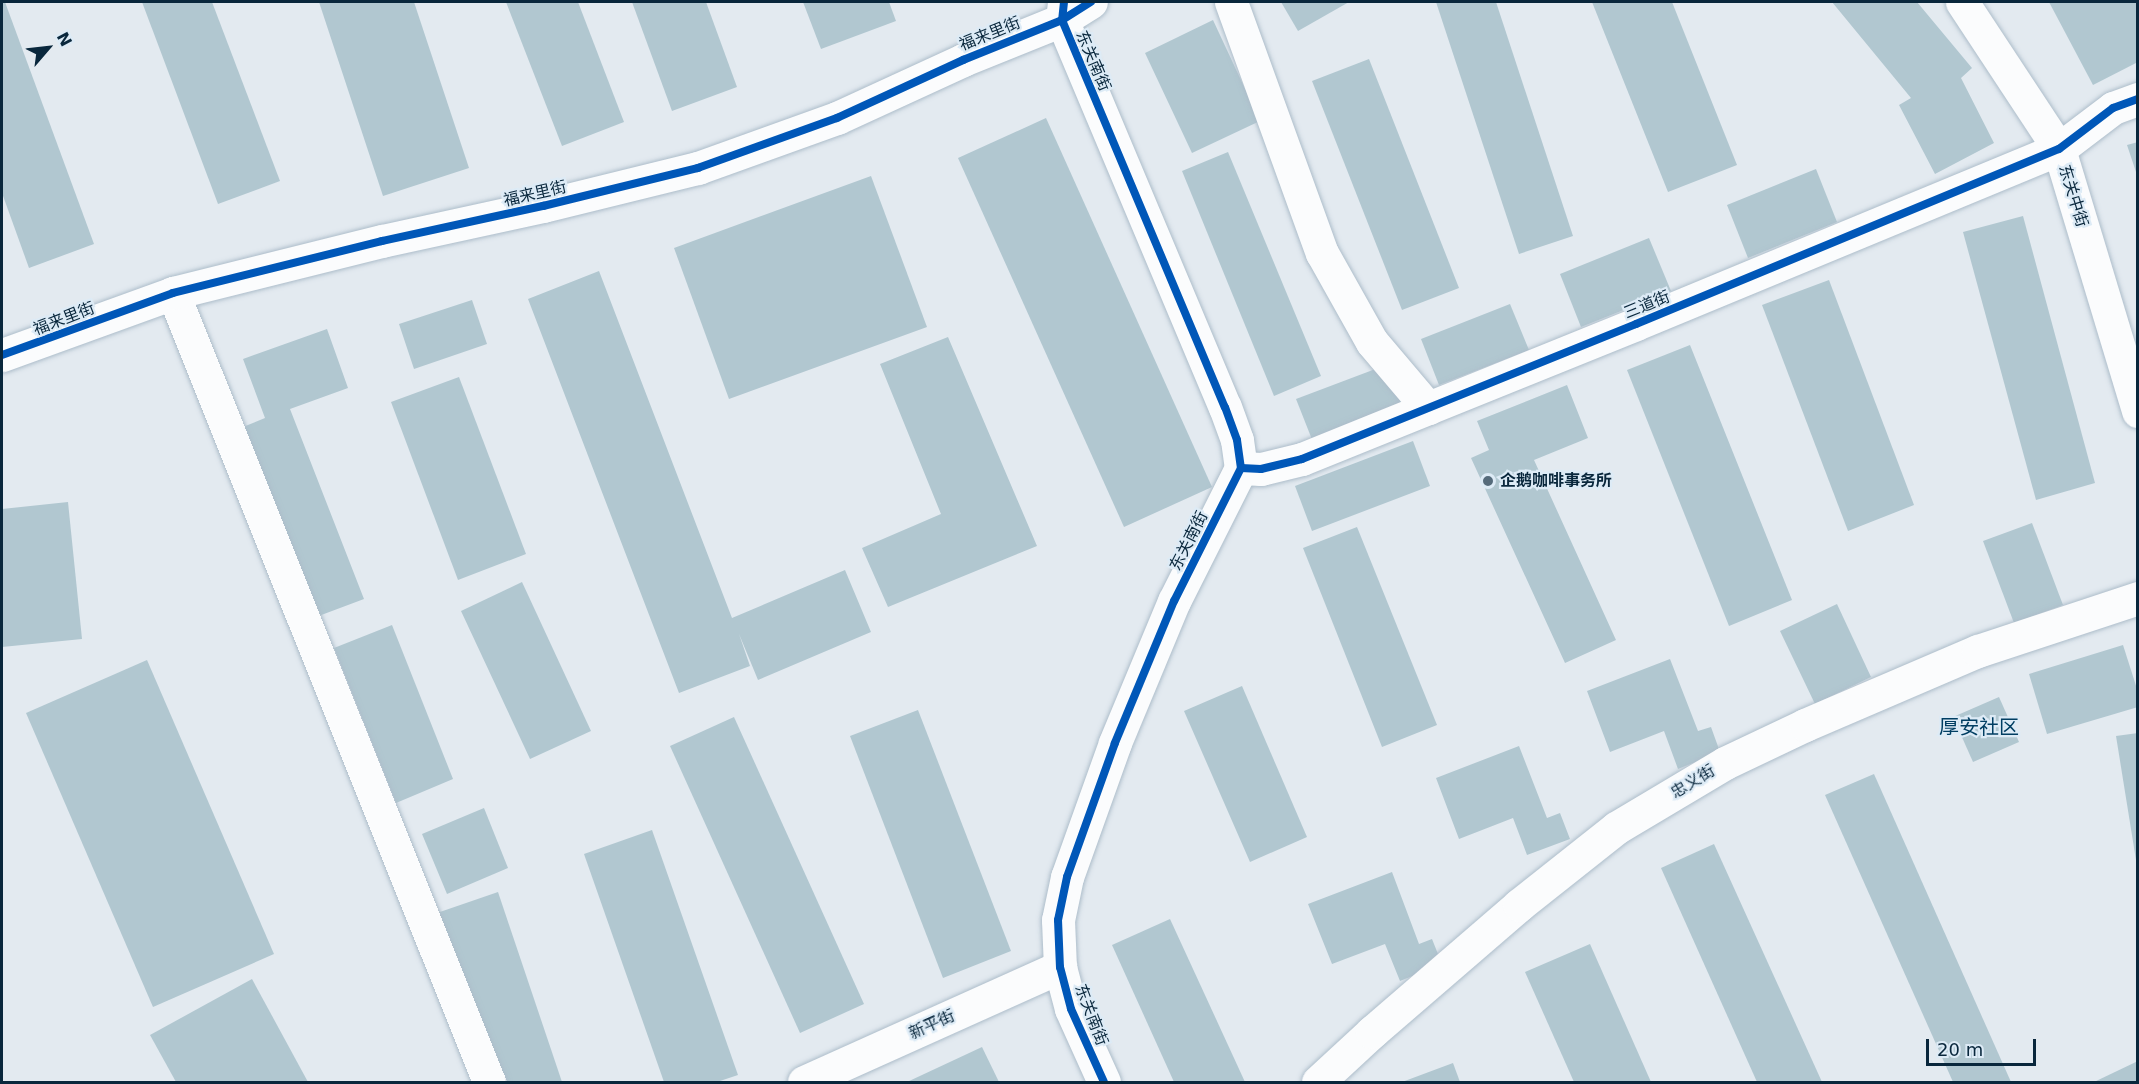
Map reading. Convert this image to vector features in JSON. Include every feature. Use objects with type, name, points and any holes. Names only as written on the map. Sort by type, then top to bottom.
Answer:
[{"type":"street","name":"福来里街","points":[[2,355],[173,292],[382,240],[543,206],[698,168],[837,118],[1063,11],[1091,2]]},
{"type":"street","points":[[1231,2],[1322,254],[1372,342],[1428,408]]},
{"type":"street","name":"东关中街","points":[[1962,2],[2059,149],[2138,411]]},
{"type":"street","name":"东关南街","points":[[1063,11],[1225,407],[1237,440],[1241,468],[1174,601],[1082,830],[1067,877],[1058,920],[1060,967],[1071,1009],[1104,1083]]},
{"type":"street","name":"三道街","points":[[1241,468],[1261,469],[1302,459],[2059,149],[2113,108],[2138,99]]},
{"type":"street","points":[[173,292],[489,1083]]},
{"type":"street","name":"忠义街","points":[[1318,1083],[1372,1032],[1511,913],[1616,828],[1705,775],[1805,725],[1978,651],[2138,598]]},
{"type":"street","name":"新平街","points":[[804,1083],[1060,967]]},
{"type":"building","points":[[2,2],[5,2],[94,244],[29,268],[2,193]]},
{"type":"building","points":[[142,2],[212,2],[280,181],[218,204]]},
{"type":"building","points":[[319,2],[414,2],[469,168],[383,196]]},
{"type":"building","points":[[506,2],[578,2],[624,122],[562,146]]},
{"type":"building","points":[[632,2],[706,2],[737,87],[672,111]]},
{"type":"building","points":[[803,2],[889,2],[896,21],[821,49]]},
{"type":"building","points":[[1281,2],[1349,2],[1298,31]]},
{"type":"building","points":[[1436,2],[1496,2],[1573,236],[1519,254]]},
{"type":"building","points":[[1592,2],[1672,2],[1737,165],[1668,192]]},
{"type":"building","points":[[1832,2],[1917,2],[1972,68],[1961,78],[1994,143],[1935,174],[1899,105],[1911,98]]},
{"type":"building","points":[[2049,2],[2138,2],[2138,62],[2093,85]]},
{"type":"building","points":[[1213,20],[1260,121],[1192,153],[1145,53]]},
{"type":"building","points":[[1369,59],[1459,288],[1402,310],[1312,81]]},
{"type":"building","points":[[1046,118],[1212,487],[1124,527],[958,158]]},
{"type":"building","points":[[2138,142],[2138,174],[2137,175],[2127,145]]},
{"type":"building","points":[[1228,152],[1321,376],[1274,396],[1182,171]]},
{"type":"building","points":[[1816,169],[1837,222],[1748,258],[1727,205]]},
{"type":"building","points":[[871,176],[927,327],[729,399],[674,248]]},
{"type":"building","points":[[2023,216],[2095,483],[2036,500],[1963,232]]},
{"type":"building","points":[[1649,238],[1671,291],[1581,327],[1560,274]]},
{"type":"building","points":[[599,271],[732,618],[845,570],[871,632],[758,680],[739,634],[750,666],[679,693],[528,299]]},
{"type":"building","points":[[1829,280],[1914,505],[1848,531],[1762,305]]},
{"type":"building","points":[[472,300],[487,344],[414,369],[399,324]]},
{"type":"building","points":[[1510,304],[1529,350],[1439,385],[1421,339]]},
{"type":"building","points":[[327,329],[348,388],[290,409],[364,599],[316,617],[243,427],[265,418],[243,359]]},
{"type":"building","points":[[948,337],[1037,546],[888,607],[862,548],[941,514],[880,364]]},
{"type":"building","points":[[1690,345],[1792,600],[1729,626],[1627,370]]},
{"type":"building","points":[[1386,365],[1403,407],[1313,442],[1296,399]]},
{"type":"building","points":[[459,377],[526,554],[458,580],[391,402]]},
{"type":"building","points":[[1567,385],[1588,438],[1534,460],[1616,640],[1565,663],[1471,458],[1489,450],[1477,421]]},
{"type":"building","points":[[1413,441],[1430,486],[1312,531],[1295,486]]},
{"type":"building","points":[[68,502],[82,639],[2,647],[2,509]]},
{"type":"building","points":[[2032,523],[2063,605],[2014,623],[1983,541]]},
{"type":"building","points":[[1357,527],[1437,725],[1382,747],[1303,548]]},
{"type":"building","points":[[522,582],[591,731],[530,759],[461,611]]},
{"type":"building","points":[[1837,604],[1871,677],[1815,704],[1780,631]]},
{"type":"building","points":[[392,625],[453,779],[396,803],[334,648]]},
{"type":"building","points":[[2123,645],[2138,692],[2138,707],[2047,734],[2029,674]]},
{"type":"building","points":[[1670,659],[1698,731],[1711,727],[1720,752],[1678,769],[1664,731],[1610,752],[1587,691]]},
{"type":"building","points":[[147,660],[274,954],[153,1007],[26,713]]},
{"type":"building","points":[[1242,686],[1307,837],[1250,862],[1184,711]]},
{"type":"building","points":[[1999,697],[2019,742],[1973,762],[1953,717]]},
{"type":"building","points":[[918,710],[1011,951],[943,978],[850,736]]},
{"type":"building","points":[[734,717],[864,1004],[800,1033],[670,746]]},
{"type":"building","points":[[2138,733],[2138,860],[2136,860],[2116,736]]},
{"type":"building","points":[[1519,746],[1547,818],[1560,813],[1570,839],[1527,855],[1513,818],[1459,839],[1436,778]]},
{"type":"building","points":[[1874,774],[2011,1082],[1953,1082],[1825,795]]},
{"type":"building","points":[[484,808],[508,868],[447,894],[422,834]]},
{"type":"building","points":[[652,830],[738,1075],[717,1082],[664,1082],[584,854]]},
{"type":"building","points":[[1714,844],[1822,1082],[1757,1082],[1661,868]]},
{"type":"building","points":[[1392,872],[1419,944],[1432,939],[1442,964],[1400,981],[1385,944],[1332,964],[1308,904]]},
{"type":"building","points":[[498,892],[562,1082],[495,1082],[437,913]]},
{"type":"building","points":[[1170,919],[1245,1082],[1174,1082],[1112,945]]},
{"type":"building","points":[[1590,944],[1651,1082],[1574,1082],[1525,972]]},
{"type":"building","points":[[252,979],[308,1082],[176,1082],[150,1035]]},
{"type":"building","points":[[982,1047],[999,1082],[907,1082]]},
{"type":"building","points":[[2138,1061],[2138,1082],[2094,1082]]},
{"type":"building","points":[[1453,1063],[1460,1082],[1402,1082]]},
{"type":"cycle path","points":[[1064,2],[1062,20],[1225,407],[1237,440],[1241,468],[1174,601],[1115,743],[1067,877],[1058,920],[1060,967],[1071,1009],[1104,1082]]},
{"type":"cycle path","points":[[2,355],[173,293],[382,241],[543,206],[698,168],[837,118],[963,60],[1062,20],[1091,2]]},
{"type":"cycle path","points":[[1241,468],[1261,469],[1302,459],[1636,324],[2059,149],[2113,108],[2138,99]]},
{"type":"place","name":"企鹅咖啡事务所","points":[[1488,481]]},
{"type":"district","name":"厚安社区","points":[[1979,727]]}]
